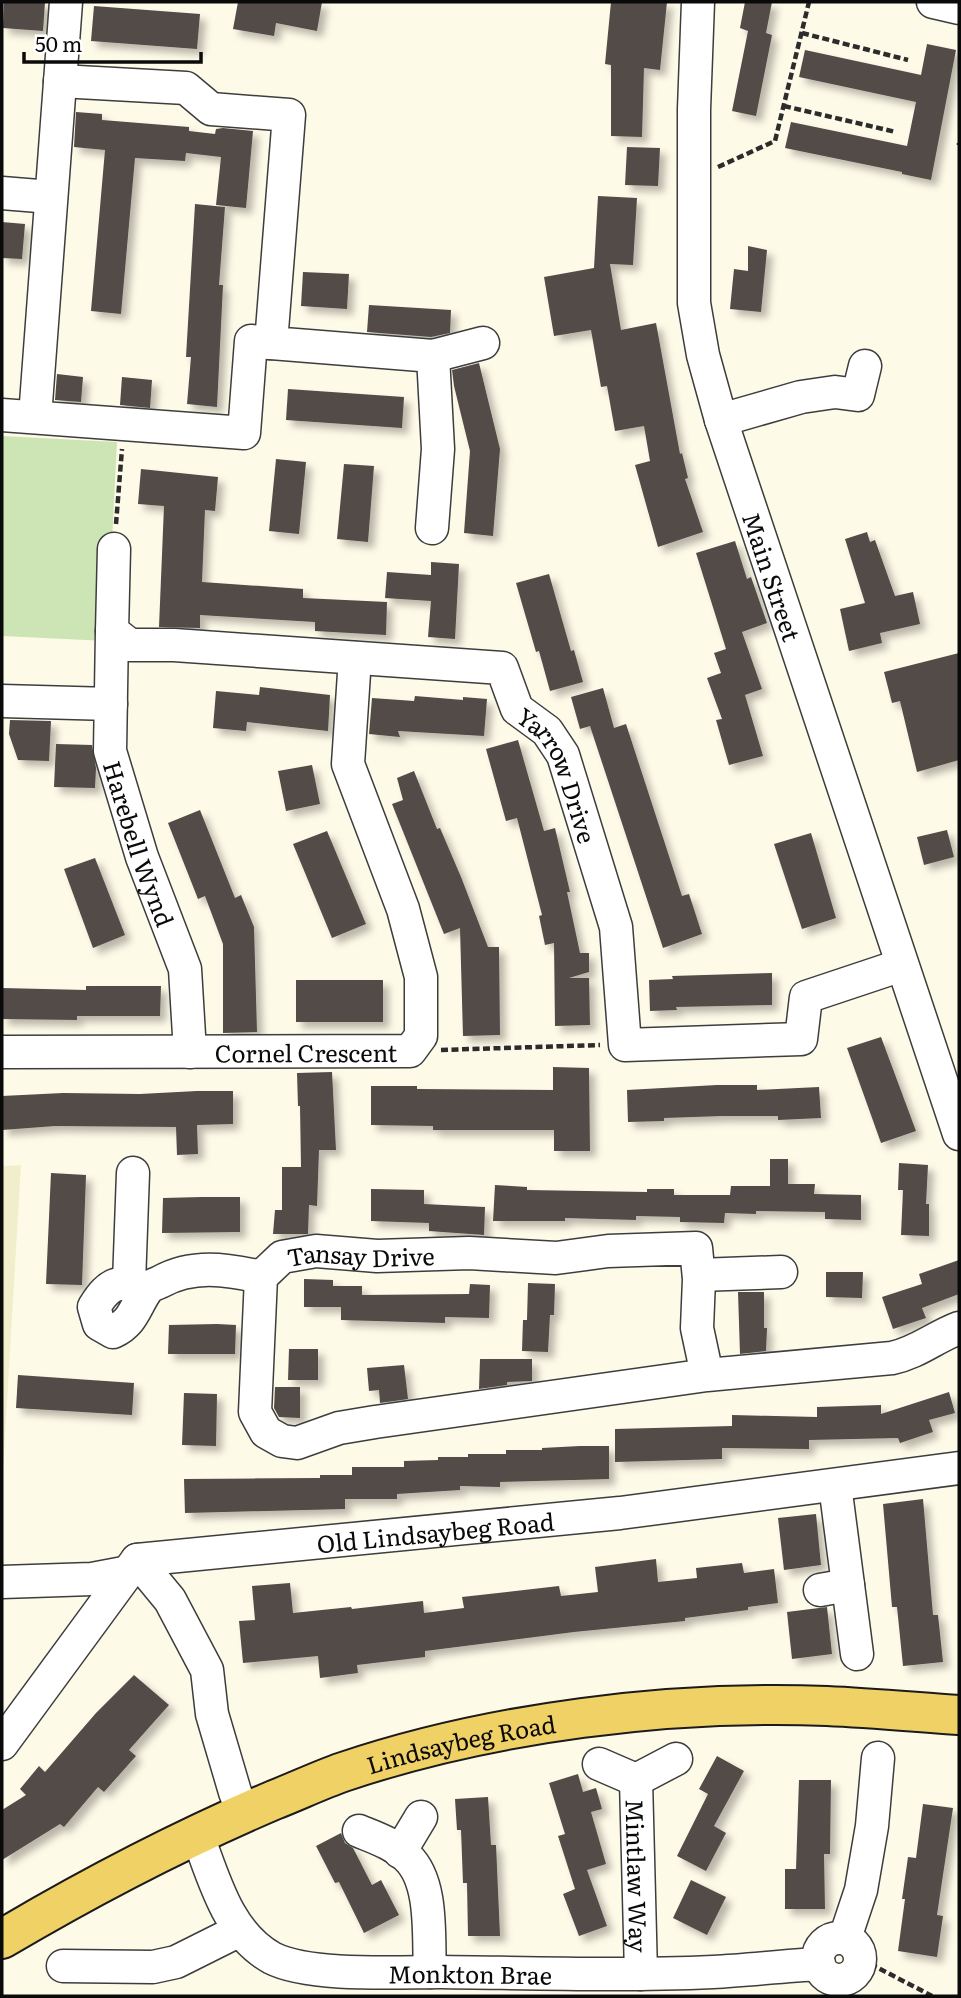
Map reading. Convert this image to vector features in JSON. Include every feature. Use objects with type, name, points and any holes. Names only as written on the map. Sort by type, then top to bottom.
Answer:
[{"type":"main road","name":"Lindsaybeg Road","points":[[2,1940],[74,1897],[197,1833],[342,1772],[418,1751],[510,1730],[585,1717],[664,1710],[826,1706],[959,1715]]},
{"type":"street","points":[[34,417],[66,2]]},
{"type":"street","name":"Main Street","points":[[698,2],[694,109],[694,303],[703,355],[722,420],[959,1134]]},
{"type":"street","points":[[933,2],[959,8]]},
{"type":"street","points":[[60,81],[186,88],[211,109],[289,115],[271,342]]},
{"type":"street","points":[[2,194],[51,197]]},
{"type":"street","points":[[2,415],[244,433],[251,341],[433,355],[483,343]]},
{"type":"street","points":[[432,528],[438,449],[433,355]]},
{"type":"street","points":[[722,420],[801,397],[835,392],[858,395],[865,366]]},
{"type":"street","points":[[112,631],[114,549]]},
{"type":"street","name":"Yarrow Drive","points":[[112,631],[130,645],[174,645],[502,668],[517,709],[547,732],[563,755],[616,927],[625,1045]]},
{"type":"street","name":"Harebell Wynd","points":[[112,631],[110,751],[142,857],[185,969],[190,1052]]},
{"type":"street","name":"Cornel Crescent","points":[[2,1052],[410,1051],[421,1036],[421,977],[403,909],[348,764],[355,658]]},
{"type":"street","points":[[2,701],[111,704]]},
{"type":"street","points":[[625,1045],[801,1038],[806,997],[902,965]]},
{"type":"street","points":[[133,1173],[138,1286],[206,1269],[232,1270],[261,1277]]},
{"type":"street","name":"Tansay Drive","points":[[707,1375],[697,1328],[699,1275],[696,1248],[608,1251],[556,1258],[469,1253],[377,1256],[316,1251],[282,1257],[261,1277],[256,1412],[266,1432],[282,1441],[297,1443],[339,1428],[374,1422],[707,1375],[892,1358],[911,1354],[943,1334],[959,1328]]},
{"type":"street","points":[[699,1275],[781,1272]]},
{"type":"street","name":"Old Lindsaybeg Road","points":[[2,1582],[92,1579],[133,1566],[620,1513],[959,1468]]},
{"type":"street","points":[[835,1485],[834,1588],[857,1654]]},
{"type":"street","points":[[2,1744],[133,1566],[170,1600],[207,1670],[212,1714],[243,1813]]},
{"type":"street","points":[[853,1949],[872,1826],[878,1758]]},
{"type":"street","name":"Mintlaw Way","points":[[636,1780],[676,1759]]},
{"type":"street","name":"Mintlaw Way","points":[[599,1764],[636,1780]]},
{"type":"street","name":"Mintlaw Way","points":[[636,1780],[641,1974]]},
{"type":"street","points":[[400,1852],[421,1816]]},
{"type":"street","points":[[359,1831],[385,1841],[408,1857],[418,1871],[426,1888],[430,1972]]},
{"type":"street","name":"Monkton Brae","points":[[197,1833],[238,1931],[272,1958],[300,1967],[366,1972],[641,1974],[819,1964],[830,1978],[844,1979],[856,1971],[853,1949]]},
{"type":"street","points":[[63,1966],[153,1967],[176,1962],[238,1931]]},
{"type":"path","points":[[694,178],[775,141],[809,2]]},
{"type":"path","points":[[802,33],[908,60]]},
{"type":"path","points":[[783,106],[896,132]]},
{"type":"path","points":[[114,549],[123,424]]},
{"type":"path","points":[[410,1051],[625,1045]]},
{"type":"path","points":[[853,1949],[932,1996]]},
{"type":"shaded area","points":[[21,1165],[2,1487],[2,1166]]},
{"type":"green space","points":[[2,436],[117,442],[107,641],[2,636]]},
{"type":"building","points":[[4,2],[45,2],[43,31],[3,28]]},
{"type":"building","points":[[238,2],[322,2],[317,31],[276,23],[274,36],[233,29]]},
{"type":"building","points":[[611,2],[667,2],[660,70],[644,68],[642,137],[611,136],[611,65],[605,64]]},
{"type":"building","points":[[745,2],[772,2],[766,33],[772,35],[756,116],[732,111],[748,31],[740,28]]},
{"type":"building","points":[[94,6],[200,14],[197,49],[91,41]]},
{"type":"building","points":[[927,44],[956,50],[931,180],[785,148],[791,122],[907,146],[916,102],[799,77],[805,50],[921,75]]},
{"type":"building","points":[[76,112],[102,114],[102,120],[189,127],[189,131],[215,134],[216,129],[223,128],[253,131],[246,208],[216,205],[221,157],[186,153],[185,161],[135,158],[121,314],[91,311],[105,150],[74,147]]},
{"type":"building","points":[[627,147],[660,148],[658,186],[625,185]]},
{"type":"building","points":[[598,196],[637,198],[633,265],[610,264],[621,330],[656,323],[680,454],[682,453],[688,478],[685,479],[703,532],[658,547],[635,465],[650,461],[644,426],[615,431],[607,386],[601,387],[591,330],[554,336],[544,277],[594,268]]},
{"type":"building","points":[[195,204],[225,207],[219,285],[223,285],[217,407],[187,404],[191,357],[186,357]]},
{"type":"building","points":[[2,222],[25,224],[22,259],[2,258]]},
{"type":"building","points":[[748,246],[767,250],[761,312],[730,309],[734,269],[748,271]]},
{"type":"building","points":[[303,272],[349,274],[347,309],[301,306]]},
{"type":"building","points":[[369,305],[451,310],[450,333],[431,337],[367,332]]},
{"type":"building","points":[[479,363],[500,449],[493,536],[464,533],[470,451],[452,370]]},
{"type":"building","points":[[57,374],[83,377],[81,402],[55,400]]},
{"type":"building","points":[[122,377],[152,380],[150,408],[120,405]]},
{"type":"building","points":[[288,389],[404,397],[402,428],[286,420]]},
{"type":"building","points":[[276,459],[306,462],[299,534],[269,531]]},
{"type":"building","points":[[344,464],[374,466],[368,542],[337,539]]},
{"type":"building","points":[[141,469],[218,477],[215,511],[205,510],[202,582],[303,589],[303,598],[387,602],[386,635],[315,631],[315,622],[200,615],[200,628],[159,627],[164,506],[138,504]]},
{"type":"building","points":[[867,532],[870,542],[875,540],[895,596],[913,592],[920,624],[880,633],[882,643],[849,651],[840,609],[865,603],[845,539]]},
{"type":"building","points":[[735,541],[747,579],[751,577],[767,623],[742,632],[762,689],[745,695],[763,756],[729,765],[716,720],[722,719],[707,678],[721,673],[714,653],[726,649],[696,553]]},
{"type":"building","points":[[431,562],[459,564],[455,639],[428,637],[431,601],[385,598],[387,572],[431,575]]},
{"type":"building","points":[[549,574],[571,651],[574,650],[583,682],[550,691],[516,583]]},
{"type":"building","points":[[959,653],[959,760],[917,772],[900,701],[892,703],[884,672]]},
{"type":"building","points":[[260,687],[330,695],[328,731],[247,722],[246,731],[213,728],[216,691],[259,695]]},
{"type":"building","points":[[603,688],[614,728],[626,724],[682,896],[689,894],[702,934],[663,948],[590,726],[580,729],[571,697]]},
{"type":"building","points":[[415,696],[487,699],[484,736],[398,731],[400,737],[369,734],[372,698],[414,701]]},
{"type":"building","points":[[10,720],[51,721],[49,761],[18,760],[9,734]]},
{"type":"building","points":[[518,740],[544,831],[555,828],[570,892],[567,892],[580,953],[589,953],[589,972],[569,978],[589,978],[590,1025],[555,1026],[554,943],[545,945],[539,916],[542,915],[517,818],[506,821],[486,749]]},
{"type":"building","points":[[56,744],[92,745],[96,768],[95,788],[54,787]]},
{"type":"building","points":[[312,765],[320,804],[286,811],[278,771]]},
{"type":"building","points":[[414,771],[437,829],[440,828],[461,877],[488,947],[499,947],[500,1035],[463,1036],[460,928],[444,934],[392,804],[403,800],[397,778]]},
{"type":"building","points":[[200,810],[235,898],[241,895],[254,927],[257,1032],[223,1033],[223,944],[205,896],[198,899],[168,823]]},
{"type":"building","points":[[947,830],[954,857],[924,865],[917,837]]},
{"type":"building","points":[[327,831],[366,924],[332,938],[293,844]]},
{"type":"building","points":[[811,833],[836,918],[802,929],[774,844]]},
{"type":"building","points":[[95,858],[125,935],[93,948],[64,869]]},
{"type":"building","points":[[772,973],[772,1005],[676,1007],[677,1010],[650,1011],[649,980],[673,979],[672,976]]},
{"type":"building","points":[[296,980],[383,980],[383,1022],[296,1022]]},
{"type":"building","points":[[86,986],[161,986],[160,1016],[77,1016],[77,1020],[2,1019],[2,988],[86,990]]},
{"type":"building","points":[[881,1037],[916,1131],[881,1143],[847,1048]]},
{"type":"building","points":[[553,1067],[589,1068],[590,1151],[554,1151],[554,1130],[433,1130],[433,1126],[371,1125],[371,1086],[553,1090]]},
{"type":"building","points":[[332,1072],[336,1150],[319,1150],[317,1206],[309,1205],[308,1234],[273,1234],[275,1210],[282,1210],[282,1167],[301,1167],[297,1073]]},
{"type":"building","points":[[757,1085],[757,1090],[819,1087],[821,1118],[778,1120],[778,1116],[722,1116],[628,1122],[627,1090]]},
{"type":"building","points":[[233,1091],[233,1124],[197,1125],[198,1154],[177,1155],[176,1127],[55,1126],[2,1130],[2,1096]]},
{"type":"building","points":[[770,1159],[788,1159],[788,1184],[815,1184],[814,1194],[861,1195],[861,1220],[825,1219],[825,1212],[756,1211],[756,1214],[725,1213],[724,1223],[680,1222],[680,1217],[636,1216],[636,1220],[565,1218],[565,1221],[493,1221],[495,1185],[527,1187],[527,1190],[647,1192],[647,1189],[674,1189],[674,1195],[730,1195],[731,1186],[770,1186]]},
{"type":"building","points":[[899,1163],[928,1165],[926,1204],[929,1204],[929,1236],[901,1235],[903,1190],[898,1190]]},
{"type":"building","points":[[51,1173],[86,1175],[82,1285],[46,1284]]},
{"type":"building","points":[[371,1189],[424,1190],[424,1204],[485,1207],[484,1235],[429,1231],[429,1223],[371,1221]]},
{"type":"building","points":[[240,1197],[240,1232],[162,1233],[163,1198]]},
{"type":"building","points":[[959,1260],[959,1294],[922,1308],[926,1318],[893,1329],[882,1297],[922,1284],[919,1274]]},
{"type":"building","points":[[826,1272],[863,1272],[862,1298],[826,1297]]},
{"type":"building","points":[[304,1279],[333,1280],[333,1286],[362,1286],[362,1295],[469,1294],[470,1284],[490,1285],[489,1318],[445,1317],[445,1323],[341,1320],[341,1307],[304,1307]]},
{"type":"building","points":[[528,1283],[555,1284],[554,1315],[550,1315],[548,1352],[522,1351],[523,1320],[527,1320]]},
{"type":"building","points":[[738,1292],[764,1292],[766,1351],[740,1354]]},
{"type":"building","points":[[169,1325],[236,1325],[235,1354],[168,1354]]},
{"type":"building","points":[[289,1349],[318,1349],[318,1380],[288,1380]]},
{"type":"building","points":[[480,1359],[532,1359],[532,1381],[507,1382],[507,1385],[479,1389]]},
{"type":"building","points":[[404,1365],[408,1399],[380,1403],[379,1390],[369,1391],[367,1368]]},
{"type":"building","points":[[18,1375],[134,1383],[132,1415],[16,1408]]},
{"type":"building","points":[[275,1387],[300,1387],[300,1418],[279,1417],[274,1408]]},
{"type":"building","points":[[949,1392],[955,1413],[929,1420],[933,1432],[900,1443],[898,1438],[809,1440],[809,1449],[722,1448],[722,1459],[615,1462],[615,1429],[732,1426],[732,1415],[817,1417],[817,1407],[881,1405],[881,1414]]},
{"type":"building","points":[[184,1393],[217,1394],[216,1446],[182,1445]]},
{"type":"building","points":[[609,1446],[609,1479],[500,1482],[500,1487],[460,1486],[460,1490],[397,1494],[397,1499],[345,1499],[345,1509],[185,1513],[184,1479],[320,1478],[320,1475],[352,1475],[352,1467],[404,1467],[404,1461],[468,1457],[468,1454],[506,1454],[506,1450]]},
{"type":"building","points":[[923,1499],[933,1615],[938,1615],[943,1662],[903,1666],[897,1607],[892,1607],[883,1504]]},
{"type":"building","points":[[816,1514],[821,1565],[784,1570],[778,1518]]},
{"type":"building","points":[[656,1559],[658,1582],[697,1578],[696,1568],[742,1563],[744,1573],[774,1569],[778,1603],[748,1607],[748,1610],[685,1618],[685,1621],[425,1651],[425,1657],[357,1665],[358,1673],[320,1678],[318,1656],[243,1663],[239,1621],[255,1620],[252,1586],[290,1583],[293,1613],[423,1601],[424,1613],[464,1608],[462,1597],[559,1586],[561,1596],[598,1592],[595,1567]]},
{"type":"building","points":[[827,1607],[832,1654],[792,1659],[787,1612]]},
{"type":"building","points":[[134,1675],[169,1705],[129,1750],[136,1756],[104,1792],[98,1787],[64,1827],[60,1824],[2,1860],[2,1810],[26,1795],[20,1789],[39,1766],[45,1772],[96,1713]]},
{"type":"building","points":[[717,1756],[744,1771],[714,1826],[726,1833],[706,1871],[677,1856],[708,1794],[699,1789]]},
{"type":"building","points":[[578,1774],[583,1792],[596,1788],[602,1809],[591,1812],[606,1864],[587,1870],[607,1926],[579,1936],[563,1894],[575,1889],[558,1836],[565,1834],[549,1783]]},
{"type":"building","points":[[799,1780],[831,1780],[830,1854],[824,1854],[825,1909],[785,1909],[785,1869],[796,1869]]},
{"type":"building","points":[[488,1797],[491,1845],[496,1845],[500,1936],[468,1936],[467,1883],[463,1883],[461,1830],[457,1830],[455,1799]]},
{"type":"building","points":[[923,1804],[953,1808],[937,1915],[943,1916],[937,1957],[898,1951],[908,1857],[916,1858]]},
{"type":"building","points":[[341,1833],[345,1843],[353,1848],[372,1885],[381,1880],[399,1915],[364,1933],[339,1882],[335,1883],[316,1846]]},
{"type":"building","points":[[691,1880],[726,1897],[707,1935],[673,1918]]}]
